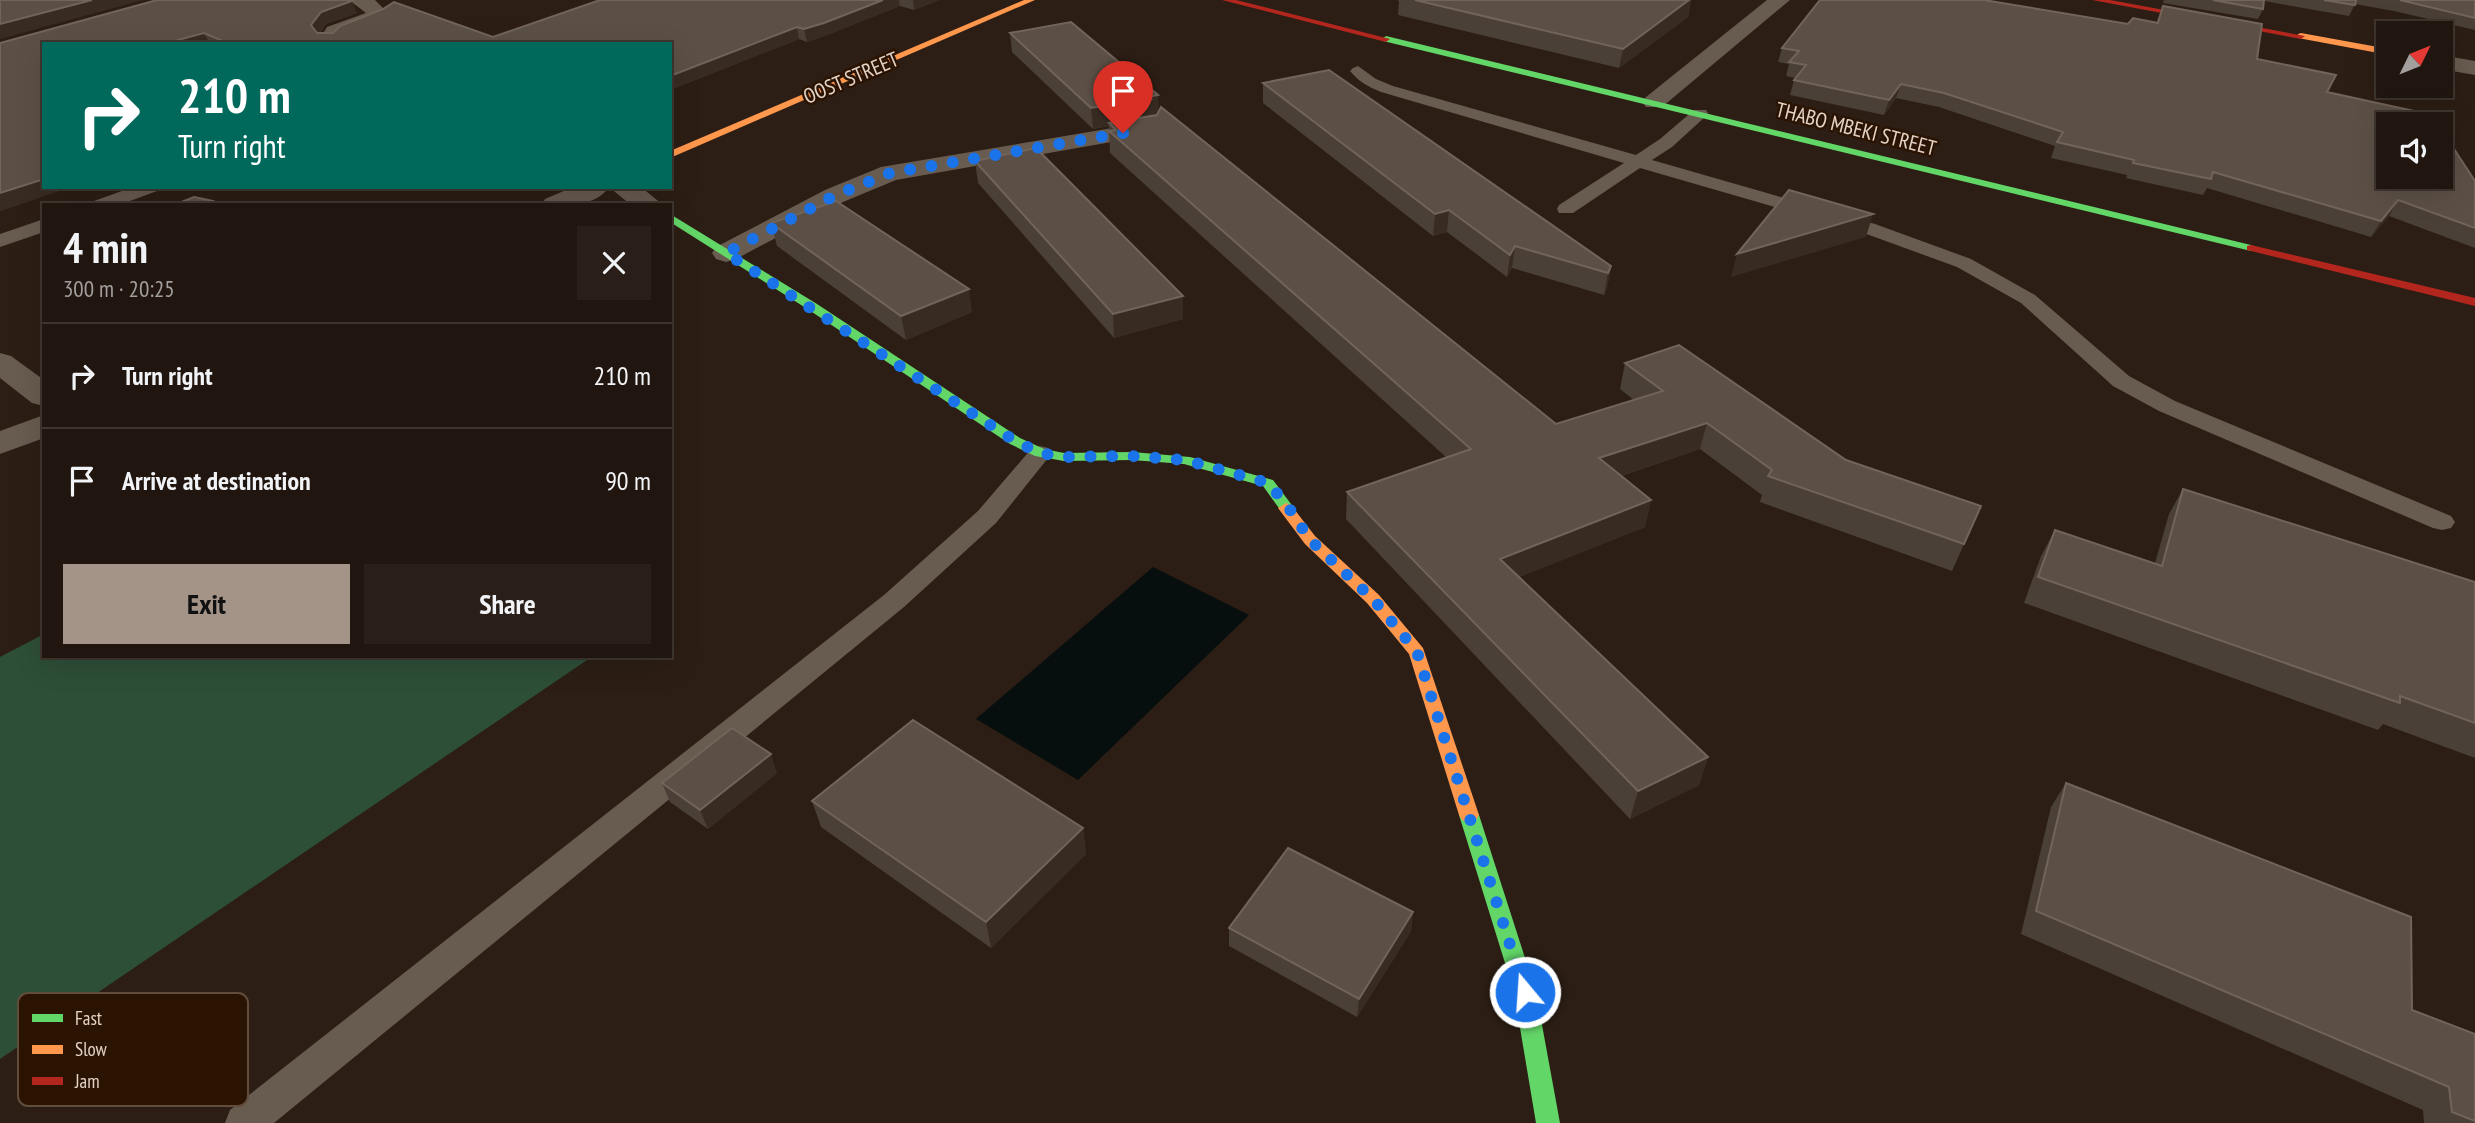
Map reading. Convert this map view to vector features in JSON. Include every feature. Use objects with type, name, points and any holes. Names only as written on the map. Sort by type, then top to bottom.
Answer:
[{"type":"street","points":[[330,37],[336,31],[380,15],[359,0]]},
{"type":"street","name":"OOST STREET","points":[[672,154],[1031,0]]},
{"type":"street","name":"THABO MBEKI STREET","points":[[1226,0],[2475,302]]},
{"type":"street","points":[[1654,102],[1780,0]]},
{"type":"street","points":[[2096,0],[2376,50]]},
{"type":"street","points":[[2454,64],[2475,68]]},
{"type":"street","points":[[726,253],[834,196],[890,173],[1148,129]]},
{"type":"street","points":[[560,203],[591,189]]},
{"type":"street","points":[[625,189],[647,203]]},
{"type":"street","points":[[672,219],[1015,441],[1040,453],[1064,457],[1132,456],[1185,460],[1268,483],[1287,505],[1310,540],[1373,599],[1417,652],[1525,992],[1548,1123]]},
{"type":"street","points":[[0,363],[42,394]]},
{"type":"street","points":[[0,443],[42,426]]},
{"type":"lane","points":[[1358,71],[1370,82],[1387,89],[1868,228],[1964,264],[2028,299],[2121,381],[2167,406],[2442,522]]},
{"type":"lane","points":[[1566,209],[1666,143],[1700,113]]},
{"type":"lane","points":[[107,203],[145,189]]},
{"type":"lane","points":[[0,241],[42,226]]},
{"type":"lane","points":[[244,1123],[894,601],[987,517],[1040,453]]},
{"type":"green space","points":[[42,635],[42,658],[590,658],[97,993],[18,993],[18,1047],[0,1059],[0,657]]},
{"type":"shaded area","points":[[1153,567],[1249,615],[1078,780],[976,719]]},
{"type":"building","points":[[0,0],[92,0],[0,24]]},
{"type":"building","points":[[157,0],[352,1],[321,12],[311,25],[317,33],[333,33],[340,26],[394,2],[493,37],[600,0],[883,0],[824,23],[804,29],[797,27],[672,75],[672,42],[225,42],[204,33],[170,42],[42,42],[42,180],[0,193],[0,43]]},
{"type":"building","points":[[1415,0],[1689,0],[1623,49]]},
{"type":"building","points":[[1820,0],[1984,0],[2128,24],[2133,18],[2158,23],[2163,6],[2262,24],[2257,59],[2336,75],[2327,92],[2418,112],[2376,112],[2376,189],[2453,189],[2453,147],[2475,181],[2475,228],[2398,200],[2381,221],[2213,172],[2211,179],[2133,163],[2134,160],[2057,142],[2063,132],[1944,93],[1901,84],[1889,100],[1794,80],[1806,65],[1789,62],[1799,51],[1782,48]]},
{"type":"building","points":[[2213,0],[2264,0],[2263,9]]},
{"type":"building","points":[[2324,0],[2356,0],[2355,5]]},
{"type":"building","points":[[2400,0],[2475,0],[2475,18]]},
{"type":"building","points":[[1071,22],[1158,95],[1148,97],[1151,99],[1091,108],[1010,33]]},
{"type":"building","points":[[1329,70],[1611,266],[1608,273],[1515,246],[1510,255],[1449,210],[1435,214],[1263,83]]},
{"type":"building","points":[[1161,107],[1556,424],[1663,391],[1625,363],[1679,345],[1846,460],[1981,506],[1964,544],[1768,476],[1772,470],[1707,423],[1599,458],[1651,500],[1500,559],[1708,757],[1638,791],[1347,492],[1471,449],[1109,131],[1116,130],[1109,123],[1157,115]]},
{"type":"building","points":[[1036,148],[1183,296],[1113,314],[975,161]]},
{"type":"building","points":[[1789,190],[1873,214],[1737,254]]},
{"type":"building","points":[[194,197],[218,203],[179,203]]},
{"type":"building","points":[[836,201],[969,289],[901,316],[771,223]]},
{"type":"building","points":[[2183,489],[2475,582],[2475,723],[2400,696],[2400,703],[2038,577],[2055,530],[2162,566]]},
{"type":"building","points":[[913,720],[1083,828],[986,922],[812,801]]},
{"type":"building","points":[[732,728],[771,754],[700,810],[662,783]]},
{"type":"building","points":[[2066,783],[2411,917],[2412,1010],[2475,1034],[2475,1121],[2452,1112],[2449,1087],[2036,911]]},
{"type":"building","points":[[1288,848],[1413,912],[1359,999],[1229,928]]},
{"type":"traffic: fast","points":[[1386,39],[2251,248]]},
{"type":"traffic: fast","points":[[672,218],[813,307],[1015,441],[1040,453],[1064,457],[1132,456],[1185,460],[1268,483],[1286,508]]},
{"type":"traffic: fast","points":[[1469,815],[1525,992],[1548,1123]]},
{"type":"traffic: slow","points":[[672,154],[1031,0]]},
{"type":"traffic: slow","points":[[2301,36],[2376,50]]},
{"type":"traffic: slow","points":[[1286,508],[1310,540],[1373,599],[1417,652],[1469,815]]},
{"type":"traffic: jam","points":[[1226,0],[1386,39]]},
{"type":"traffic: jam","points":[[2096,0],[2301,36]]},
{"type":"traffic: jam","points":[[2251,248],[2475,302]]},
{"type":"route","points":[[1123,133],[890,173],[834,196],[726,253],[813,307],[1015,441],[1040,453],[1064,457],[1132,456],[1185,460],[1268,483],[1287,505],[1310,540],[1373,599],[1417,652],[1525,992]]}]
